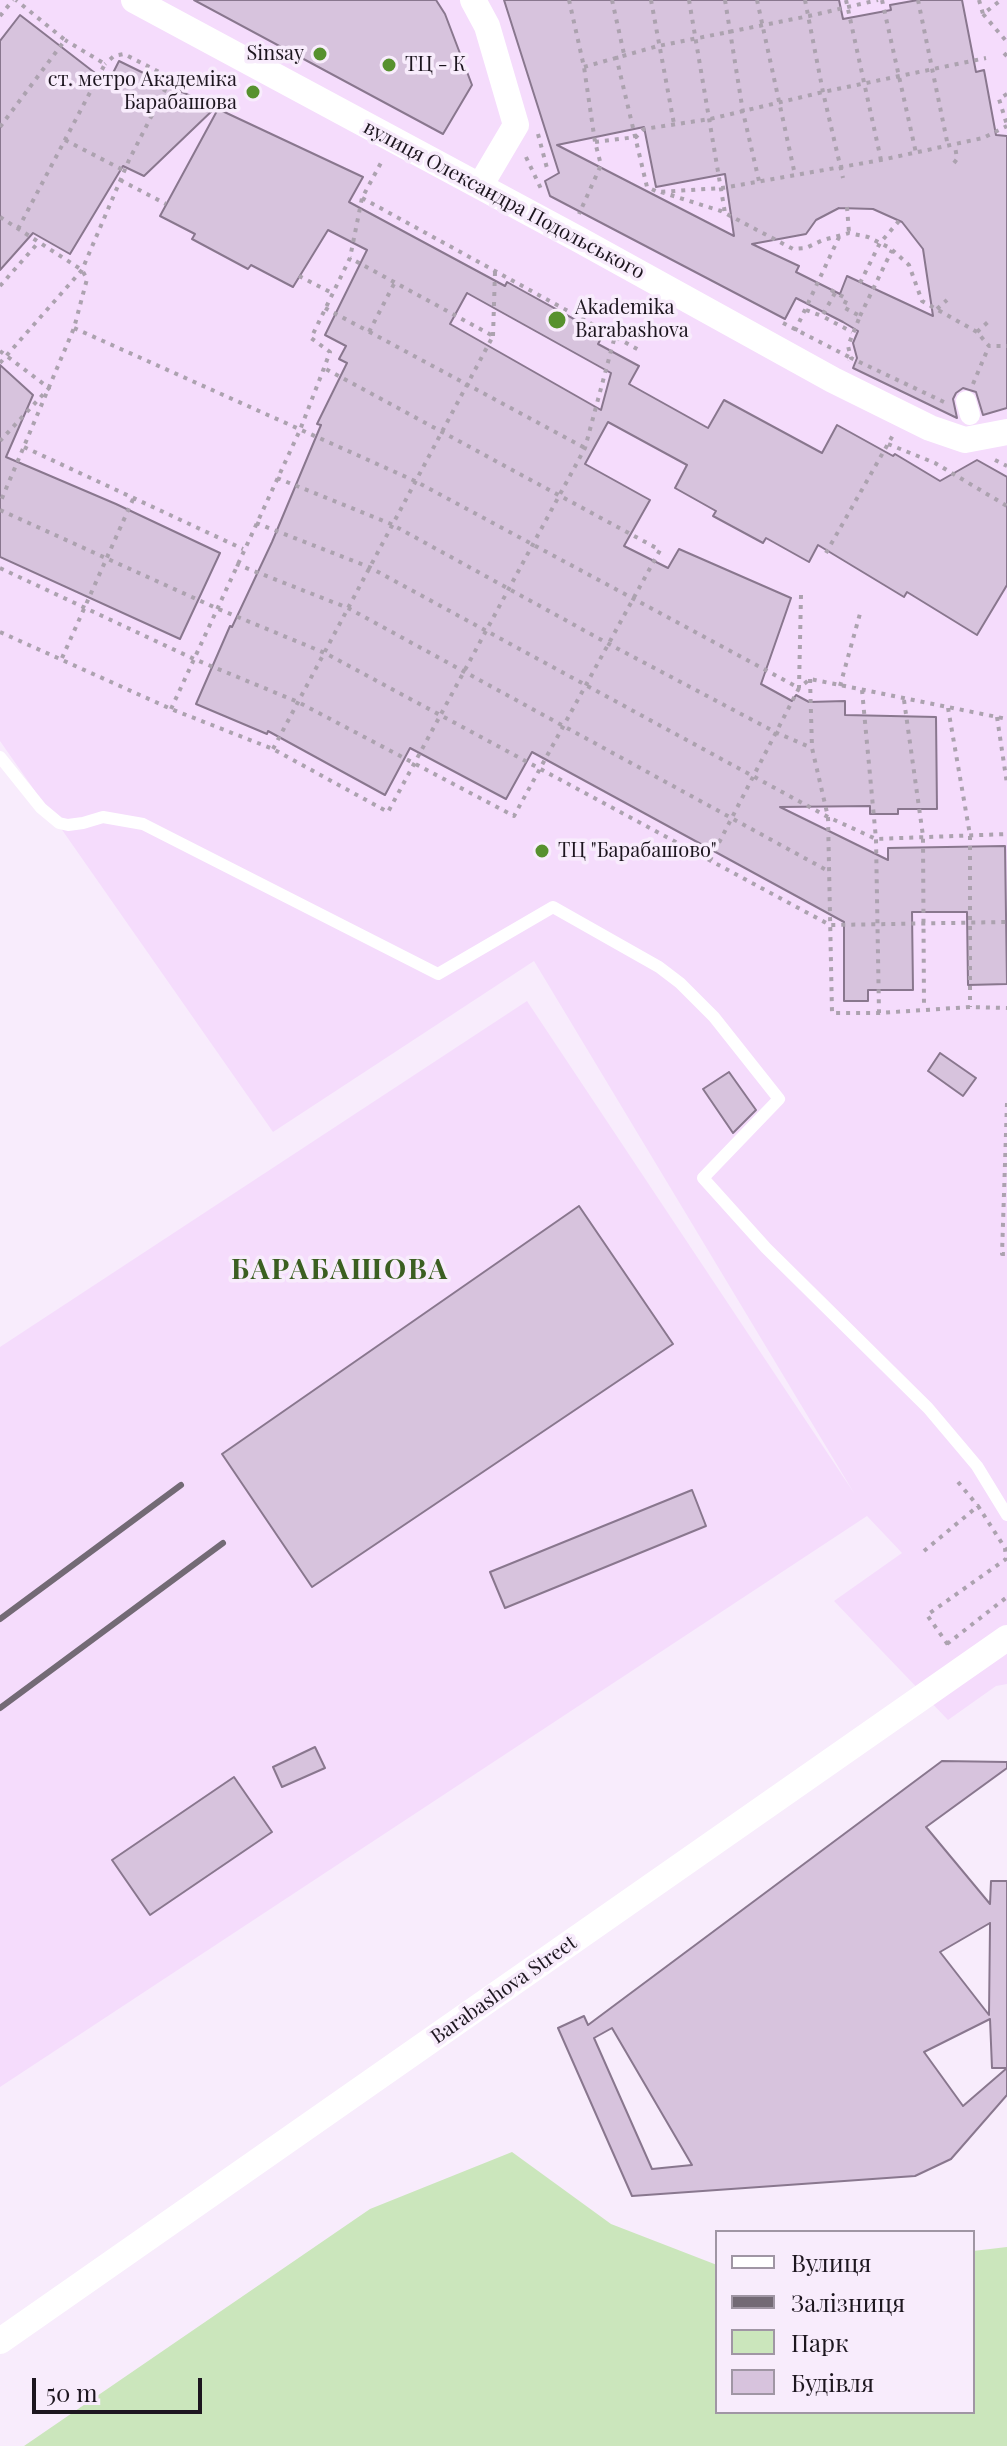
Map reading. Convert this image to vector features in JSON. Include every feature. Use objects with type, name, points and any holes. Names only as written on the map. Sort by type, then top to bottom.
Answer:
[{"type":"street","name":"вулиця Олександра Подольського","points":[[134,0],[904,416],[965,440],[1007,432]]},
{"type":"street","points":[[473,0],[487,26],[516,125],[480,186]]},
{"type":"street","name":"Barabashova Street","points":[[0,2341],[1007,1638]]},
{"type":"lane","points":[[0,757],[41,808],[59,823],[83,823],[103,817],[143,824],[438,974],[553,907],[659,967],[699,1001],[779,1099],[703,1178],[766,1248],[928,1408],[977,1466],[1007,1515]]},
{"type":"path","points":[[0,16],[14,0],[65,40],[105,64]]},
{"type":"path","points":[[567,209],[579,215],[601,165],[569,0]]},
{"type":"path","points":[[612,0],[624,54]]},
{"type":"path","points":[[651,0],[674,124]]},
{"type":"path","points":[[689,0],[725,213]]},
{"type":"path","points":[[725,0],[743,112],[759,181]]},
{"type":"path","points":[[757,0],[795,175]]},
{"type":"path","points":[[805,0],[843,178]]},
{"type":"path","points":[[846,0],[881,160]]},
{"type":"path","points":[[584,67],[616,56],[697,37],[880,0],[916,153]]},
{"type":"path","points":[[918,0],[951,146],[957,159],[954,163]]},
{"type":"path","points":[[979,0],[983,14],[1007,42]]},
{"type":"path","points":[[983,14],[1001,0]]},
{"type":"path","points":[[0,127],[65,40]]},
{"type":"path","points":[[0,363],[82,270],[124,170],[171,78],[124,54],[114,56],[105,64],[18,229]]},
{"type":"path","points":[[616,56],[647,187],[725,213],[793,249],[806,248],[849,233],[868,237],[892,250],[909,265],[922,301],[977,332],[989,346],[1007,346]]},
{"type":"path","points":[[595,142],[636,137],[644,129],[710,119],[986,58]]},
{"type":"path","points":[[658,192],[722,188],[881,160],[983,138],[1007,126],[999,99],[1007,94]]},
{"type":"path","points":[[516,125],[529,166],[544,195]]},
{"type":"path","points":[[65,140],[124,170]]},
{"type":"path","points":[[171,709],[300,430],[330,352],[311,338],[350,258],[362,198],[394,140]]},
{"type":"path","points":[[120,180],[166,204]]},
{"type":"path","points":[[362,198],[639,350]]},
{"type":"path","points":[[847,207],[849,233]]},
{"type":"path","points":[[0,217],[82,270],[87,279],[74,328],[0,503]]},
{"type":"path","points":[[860,283],[880,243],[899,221]]},
{"type":"path","points":[[782,352],[840,235]]},
{"type":"path","points":[[0,286],[39,243]]},
{"type":"path","points":[[851,358],[848,346],[852,332],[892,250]]},
{"type":"path","points":[[350,258],[493,336]]},
{"type":"path","points":[[273,749],[493,336],[495,272]]},
{"type":"path","points":[[299,276],[332,293]]},
{"type":"path","points":[[369,332],[395,282]]},
{"type":"path","points":[[822,316],[833,292],[847,299],[843,307],[860,316]]},
{"type":"path","points":[[937,309],[947,300]]},
{"type":"path","points":[[325,308],[585,448]]},
{"type":"path","points":[[805,309],[852,332]]},
{"type":"path","points":[[783,322],[851,358],[946,402],[968,408],[989,346]]},
{"type":"path","points":[[977,332],[988,322]]},
{"type":"path","points":[[74,328],[415,481],[799,688]]},
{"type":"path","points":[[0,632],[171,709],[273,749],[388,812],[585,448],[615,336]]},
{"type":"path","points":[[0,351],[49,388]]},
{"type":"path","points":[[0,568],[194,659],[298,702],[514,816],[660,550],[324,368]]},
{"type":"path","points":[[0,441],[49,388]]},
{"type":"path","points":[[826,553],[904,416]]},
{"type":"path","points":[[888,444],[935,463],[1007,506]]},
{"type":"path","points":[[24,447],[243,549]]},
{"type":"path","points":[[277,478],[391,524],[607,643],[777,733],[812,748]]},
{"type":"path","points":[[62,658],[134,497]]},
{"type":"path","points":[[0,510],[216,608],[325,653],[830,925],[1007,922]]},
{"type":"path","points":[[256,523],[369,567],[756,775],[828,817],[876,839],[1007,834]]},
{"type":"path","points":[[236,564],[348,608],[830,872]]},
{"type":"path","points":[[799,688],[801,595]]},
{"type":"path","points":[[840,686],[861,610]]},
{"type":"path","points":[[710,860],[799,688],[810,679]]},
{"type":"path","points":[[810,679],[1007,719]]},
{"type":"path","points":[[810,679],[812,748],[828,817],[832,1013],[1007,1008]]},
{"type":"path","points":[[862,690],[876,839],[880,924],[879,1013]]},
{"type":"path","points":[[904,700],[923,836],[924,1009]]},
{"type":"path","points":[[948,708],[970,835],[970,1007]]},
{"type":"path","points":[[997,717],[1007,784]]},
{"type":"path","points":[[1007,1103],[1002,1254],[1007,1254]]},
{"type":"path","points":[[955,1654],[927,1615],[1006,1559],[1005,1548],[958,1482]]},
{"type":"path","points":[[924,1551],[978,1506]]},
{"type":"path","points":[[947,1644],[1007,1597]]},
{"type":"shaded area","name":"ТЦ \"Барабашово\"","points":[[0,0],[1007,0],[1007,1684],[996,1686],[948,1720],[834,1601],[902,1553],[867,1516],[0,2087],[0,1347],[527,1001],[854,1493],[534,961],[273,1132],[0,741]]},
{"type":"green space","points":[[512,2152],[611,2224],[715,2264],[715,2414],[975,2414],[975,2251],[1007,2247],[1007,2446],[24,2446],[370,2209]]},
{"type":"building","name":"ТЦ - К","points":[[194,0],[436,0],[445,14],[472,85],[443,134]]},
{"type":"building","points":[[504,0],[839,0],[843,19],[891,10],[890,5],[918,0],[962,0],[976,72],[984,70],[996,135],[1007,136],[1007,408],[983,415],[976,392],[963,388],[953,399],[957,418],[853,368],[857,358],[853,343],[858,331],[796,298],[785,319],[550,196],[545,181],[559,173]],"holes":[[[644,127],[656,187],[725,174],[734,236],[557,145]],[[839,208],[873,209],[902,222],[923,249],[933,316],[847,276],[840,294],[796,272],[799,266],[752,244],[806,234],[816,220]]]},
{"type":"building","points":[[20,15],[108,83],[119,61],[215,108],[144,176],[123,166],[70,254],[33,233],[0,270],[0,41]]},
{"type":"building","points":[[218,109],[363,177],[349,202],[505,286],[507,282],[603,335],[598,344],[639,366],[629,384],[708,428],[724,400],[822,453],[837,425],[940,481],[977,460],[1007,477],[1007,585],[977,635],[907,592],[904,597],[818,545],[809,562],[766,538],[763,543],[713,516],[716,511],[675,488],[687,465],[608,422],[585,464],[650,500],[624,546],[668,568],[679,549],[791,598],[761,684],[792,701],[796,695],[809,702],[845,701],[845,715],[936,717],[937,809],[898,809],[898,814],[870,814],[870,806],[780,807],[888,860],[888,848],[1005,846],[1007,984],[968,985],[967,912],[912,912],[913,990],[868,990],[868,1001],[844,1001],[844,922],[532,752],[506,799],[410,748],[385,795],[268,731],[267,734],[196,704],[272,542],[321,425],[317,424],[347,363],[339,359],[346,346],[325,335],[367,250],[328,230],[293,287],[251,265],[248,269],[192,239],[195,234],[160,216]],"holes":[[[467,293],[611,373],[601,410],[450,324]]]},
{"type":"building","points":[[0,365],[33,395],[6,457],[220,553],[180,639],[0,557]]},
{"type":"building","points":[[940,1053],[976,1078],[963,1096],[928,1071]]},
{"type":"building","points":[[729,1072],[756,1110],[733,1133],[703,1089]]},
{"type":"building","points":[[579,1206],[673,1344],[312,1587],[222,1454]]},
{"type":"building","points":[[692,1490],[706,1526],[505,1608],[490,1572]]},
{"type":"building","points":[[315,1747],[325,1768],[282,1787],[273,1767]]},
{"type":"building","points":[[942,1761],[1007,1762],[1007,1768],[926,1827],[990,1904],[991,1881],[1007,1881],[1007,2068],[1007,2095],[951,2159],[915,2176],[632,2196],[558,2028],[584,2016],[588,2025]],"holes":[[[990,1923],[990,1927],[989,2015],[940,1952]],[[990,2019],[992,2068],[1007,2068],[963,2106],[924,2052]],[[612,2028],[692,2165],[652,2169],[594,2038]]]},
{"type":"building","points":[[234,1777],[272,1832],[150,1915],[112,1860]]},
{"type":"railway","points":[[0,1619],[181,1485]]},
{"type":"railway","points":[[0,1708],[223,1543]]},
{"type":"place","name":"Sinsay","points":[[320,54]]},
{"type":"place","name":"ТЦ - К","points":[[389,65]]},
{"type":"place","name":"ст. метро Академіка Барабашова","points":[[253,92]]},
{"type":"place","name":"Akademіka Barabashova","points":[[557,320]]},
{"type":"place","name":"ТЦ \"Барабашово\"","points":[[542,851]]},
{"type":"district","name":"БАРАБАШОВА","points":[[340,1270]]}]
